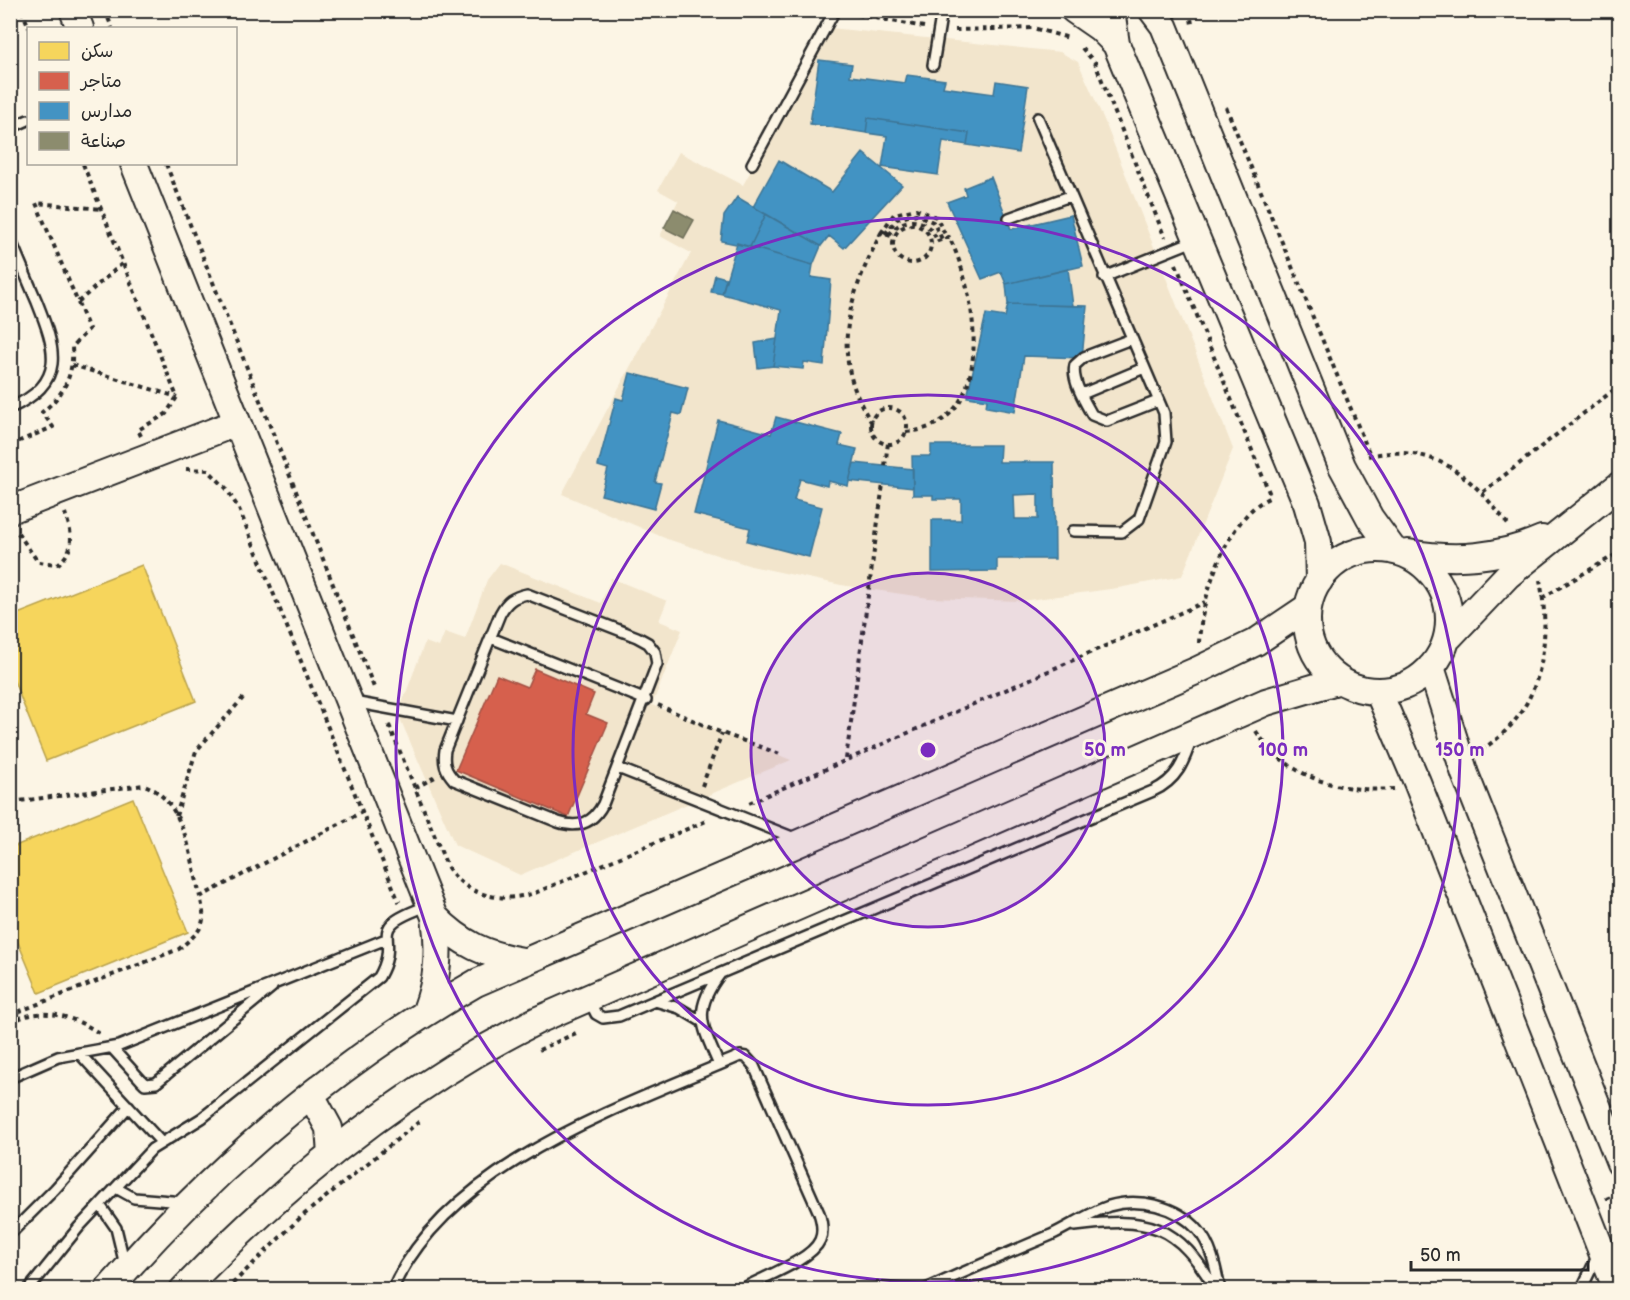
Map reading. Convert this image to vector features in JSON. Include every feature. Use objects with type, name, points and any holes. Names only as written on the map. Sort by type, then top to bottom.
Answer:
[{"type":"street","points":[[73,10],[80,27]]},
{"type":"street","points":[[1074,10],[1100,28],[1116,44]]},
{"type":"street","points":[[1111,10],[1116,44],[1300,486],[1318,542],[1319,581]]},
{"type":"street","points":[[1160,16],[1342,466],[1370,518],[1400,552],[1426,568],[1441,587],[1448,611],[1449,636]]},
{"type":"street","points":[[134,165],[432,911],[439,966],[435,989],[426,1011]]},
{"type":"street","points":[[18,524],[236,423]]},
{"type":"street","points":[[1528,552],[1466,558],[1436,558],[1373,549],[1352,554],[1333,565],[1319,581],[1308,607],[1307,628],[1312,648],[1323,667],[1340,680],[1358,689],[1378,691],[1398,688],[1416,680],[1431,667],[1449,636],[1528,552],[1615,493]]},
{"type":"street","points":[[108,1290],[190,1203],[311,1095],[426,1011],[522,961],[1198,670],[1256,642],[1308,607]]},
{"type":"street","points":[[1431,667],[1465,774],[1620,1163]]},
{"type":"street","points":[[183,1290],[270,1205],[331,1154],[443,1072],[490,1044],[587,998],[1234,716],[1284,695],[1340,680]]},
{"type":"street","points":[[1378,691],[1417,782],[1617,1290]]},
{"type":"street","points":[[432,911],[453,936],[474,949],[498,957],[522,961]]},
{"type":"street","points":[[311,1095],[329,1128],[331,1154]]},
{"type":"lane","points":[[752,164],[835,10]]},
{"type":"lane","points":[[933,65],[942,10]]},
{"type":"lane","points":[[1038,118],[1158,400],[1167,427],[1166,442],[1139,519],[1122,532],[1073,531]]},
{"type":"lane","points":[[10,128],[27,120]]},
{"type":"lane","points":[[1009,218],[1070,196]]},
{"type":"lane","points":[[10,238],[53,342],[53,364],[44,384],[29,400],[10,408]]},
{"type":"lane","points":[[1104,276],[1199,239]]},
{"type":"lane","points":[[1131,339],[1078,360],[1073,371],[1082,394],[1092,415],[1107,421],[1158,400]]},
{"type":"lane","points":[[1082,394],[1144,368]]},
{"type":"lane","points":[[527,594],[539,597],[648,642],[655,652],[657,664],[646,700],[597,816],[585,824],[571,826],[454,780],[446,772],[443,761],[445,750],[506,603],[515,596],[527,594]]},
{"type":"lane","points":[[491,638],[646,700]]},
{"type":"lane","points":[[349,701],[457,721]]},
{"type":"lane","points":[[587,998],[596,1014],[611,1019],[1164,786],[1180,769],[1193,734]]},
{"type":"lane","points":[[618,768],[802,841]]},
{"type":"lane","points":[[28,1290],[100,1205],[161,1142],[202,1118],[371,985],[385,967],[386,939],[390,923],[404,914],[432,911]]},
{"type":"lane","points":[[10,1078],[58,1058],[115,1047],[386,939]]},
{"type":"lane","points":[[719,1065],[701,1021],[706,995],[720,974]]},
{"type":"lane","points":[[115,1047],[145,1084],[156,1083],[279,982]]},
{"type":"lane","points":[[655,1001],[679,1008],[701,1021]]},
{"type":"lane","points":[[78,1053],[161,1142]]},
{"type":"lane","points":[[392,1290],[419,1244],[444,1215],[501,1168],[576,1128],[740,1056],[751,1060],[798,1163],[823,1227],[820,1241],[811,1253],[740,1290]]},
{"type":"lane","points":[[10,1234],[55,1189],[129,1106]]},
{"type":"lane","points":[[116,1188],[134,1197],[190,1203]]},
{"type":"lane","points":[[929,1289],[1069,1227],[1109,1206],[1133,1203],[1157,1205],[1179,1215],[1198,1230],[1210,1250],[1218,1290]]},
{"type":"lane","points":[[100,1205],[116,1228],[126,1269]]},
{"type":"lane","points":[[1069,1227],[1115,1221],[1137,1222],[1159,1229],[1178,1240],[1194,1255],[1218,1290]]},
{"type":"lane","points":[[1581,1290],[1601,1246]]},
{"type":"path","points":[[10,19],[17,10]]},
{"type":"path","points":[[22,10],[29,27]]},
{"type":"path","points":[[105,10],[112,27]]},
{"type":"path","points":[[835,10],[939,30],[1045,30],[1056,32],[1081,46],[1095,63]]},
{"type":"path","points":[[1190,10],[1192,25]]},
{"type":"path","points":[[72,365],[177,397],[83,165]]},
{"type":"path","points":[[166,165],[381,707],[453,875],[470,890],[506,899],[535,893],[728,812],[1205,602]]},
{"type":"path","points":[[888,444],[875,437],[872,423],[851,381],[846,341],[848,320],[858,279],[885,234],[894,214],[916,208],[936,217],[944,238]]},
{"type":"path","points":[[885,234],[900,223],[915,220],[930,227],[934,242],[929,255],[923,260],[909,263],[896,255],[893,248],[895,237],[901,228],[916,225],[928,233],[934,242]]},
{"type":"path","points":[[885,234],[895,237]]},
{"type":"path","points":[[906,432],[930,428],[950,414],[963,396],[970,372],[974,324],[972,301],[959,256],[949,237],[934,242]]},
{"type":"path","points":[[78,302],[124,262]]},
{"type":"path","points":[[1483,492],[1620,385]]},
{"type":"path","points":[[872,423],[880,410],[894,408],[906,418],[906,432],[902,438],[888,444]]},
{"type":"path","points":[[885,466],[888,444]]},
{"type":"path","points":[[1342,466],[1370,456],[1404,452],[1449,464],[1483,492],[1528,552],[1540,580],[1546,641],[1539,673],[1514,723],[1491,744],[1475,753],[1480,767],[1465,774]]},
{"type":"path","points":[[176,472],[185,469],[208,470],[226,488],[239,509],[404,914]]},
{"type":"path","points":[[846,759],[883,484]]},
{"type":"path","points":[[1198,670],[1199,636],[1205,602],[1215,571],[1236,527],[1260,501],[1300,486]]},
{"type":"path","points":[[56,517],[75,509]]},
{"type":"path","points":[[18,524],[29,552],[38,562],[58,564],[69,555],[72,541],[65,513]]},
{"type":"path","points":[[10,535],[18,524]]},
{"type":"path","points":[[1542,598],[1620,552]]},
{"type":"path","points":[[176,817],[196,751],[243,698]]},
{"type":"path","points":[[646,700],[722,733],[780,754]]},
{"type":"path","points":[[1234,716],[1242,735],[1255,731],[1266,746],[1295,770],[1320,781],[1351,790],[1393,789],[1417,782]]},
{"type":"path","points":[[697,800],[722,733]]},
{"type":"path","points":[[200,897],[361,813],[446,772]]},
{"type":"path","points":[[10,794],[11,802],[144,786],[158,790],[176,817],[186,839],[205,915],[197,933],[179,949],[12,1015]]},
{"type":"path","points":[[10,1007],[16,1020]]},
{"type":"path","points":[[10,1023],[37,1013],[60,1014],[81,1021],[115,1047]]},
{"type":"path","points":[[528,1055],[603,1018]]},
{"type":"path","points":[[226,1290],[301,1217],[421,1120]]},
{"type":"shaded area","points":[[830,28],[1060,52],[1078,62],[1105,122],[1233,449],[1182,576],[1118,588],[1021,601],[929,598],[841,585],[751,566],[667,539],[562,494],[691,253],[660,236],[678,201],[658,190],[679,152],[743,185]]},
{"type":"shaded area","points":[[500,563],[601,603],[611,578],[667,601],[659,621],[682,630],[652,705],[791,760],[520,875],[455,845],[398,714],[425,642],[439,647],[445,632],[465,639],[487,580]]},
{"type":"building: سكن","points":[[142,565],[196,701],[46,761],[10,671],[10,617]]},
{"type":"building: سكن","points":[[133,798],[188,932],[39,993],[10,923],[10,848]]},
{"type":"building: متاجر","points":[[535,669],[594,694],[586,714],[608,723],[568,817],[456,770],[497,675],[527,687]]},
{"type":"building: مدارس","points":[[819,60],[852,64],[850,76],[905,83],[907,75],[945,80],[943,87],[994,94],[996,81],[1028,86],[1018,153],[967,145],[969,133],[868,118],[866,133],[810,124]]},
{"type":"building: مدارس","points":[[868,118],[969,133],[967,145],[943,141],[938,175],[882,167],[887,136],[866,133]]},
{"type":"building: مدارس","points":[[863,153],[902,185],[844,248],[829,236],[821,246],[753,207],[779,160],[832,192]]},
{"type":"building: مدارس","points":[[991,177],[1011,229],[1071,215],[1083,266],[1006,284],[1001,272],[982,279],[947,202],[966,195],[964,188]]},
{"type":"building: مدارس","points":[[737,197],[766,214],[750,247],[721,241],[724,216]]},
{"type":"building: مدارس","points":[[766,214],[821,246],[813,265],[750,247]]},
{"type":"building: مدارس","points":[[737,243],[813,265],[811,277],[831,280],[824,365],[804,362],[803,369],[773,366],[781,310],[722,294]]},
{"type":"building: مدارس","points":[[1068,269],[1073,306],[1008,304],[1006,284]]},
{"type":"building: مدارس","points":[[715,275],[726,278],[722,294],[711,292]]},
{"type":"building: مدارس","points":[[1008,304],[1087,306],[1082,358],[1024,356],[1015,412],[986,407],[987,400],[967,397],[986,314],[1005,317]]},
{"type":"building: مدارس","points":[[777,339],[773,366],[758,368],[755,343]]},
{"type":"building: مدارس","points":[[630,373],[688,388],[681,415],[673,413],[655,482],[661,483],[654,509],[601,495],[608,469],[598,466],[616,398],[623,400]]},
{"type":"building: مدارس","points":[[776,417],[842,434],[839,445],[857,449],[848,486],[828,481],[827,486],[800,479],[794,500],[822,507],[809,557],[747,541],[750,528],[694,514],[718,420],[771,434]]},
{"type":"building: مدارس","points":[[931,445],[1000,445],[999,462],[1054,462],[1055,559],[997,559],[997,571],[932,572],[932,520],[961,520],[961,499],[933,499],[933,495],[913,495],[912,456],[931,456]],"holes":[[[1038,494],[1038,519],[1015,519],[1014,495]]]},
{"type":"building: مدارس","points":[[854,463],[913,469],[913,488],[849,481]]},
{"type":"building: صناعة","points":[[674,209],[694,220],[684,238],[664,228]]}]
